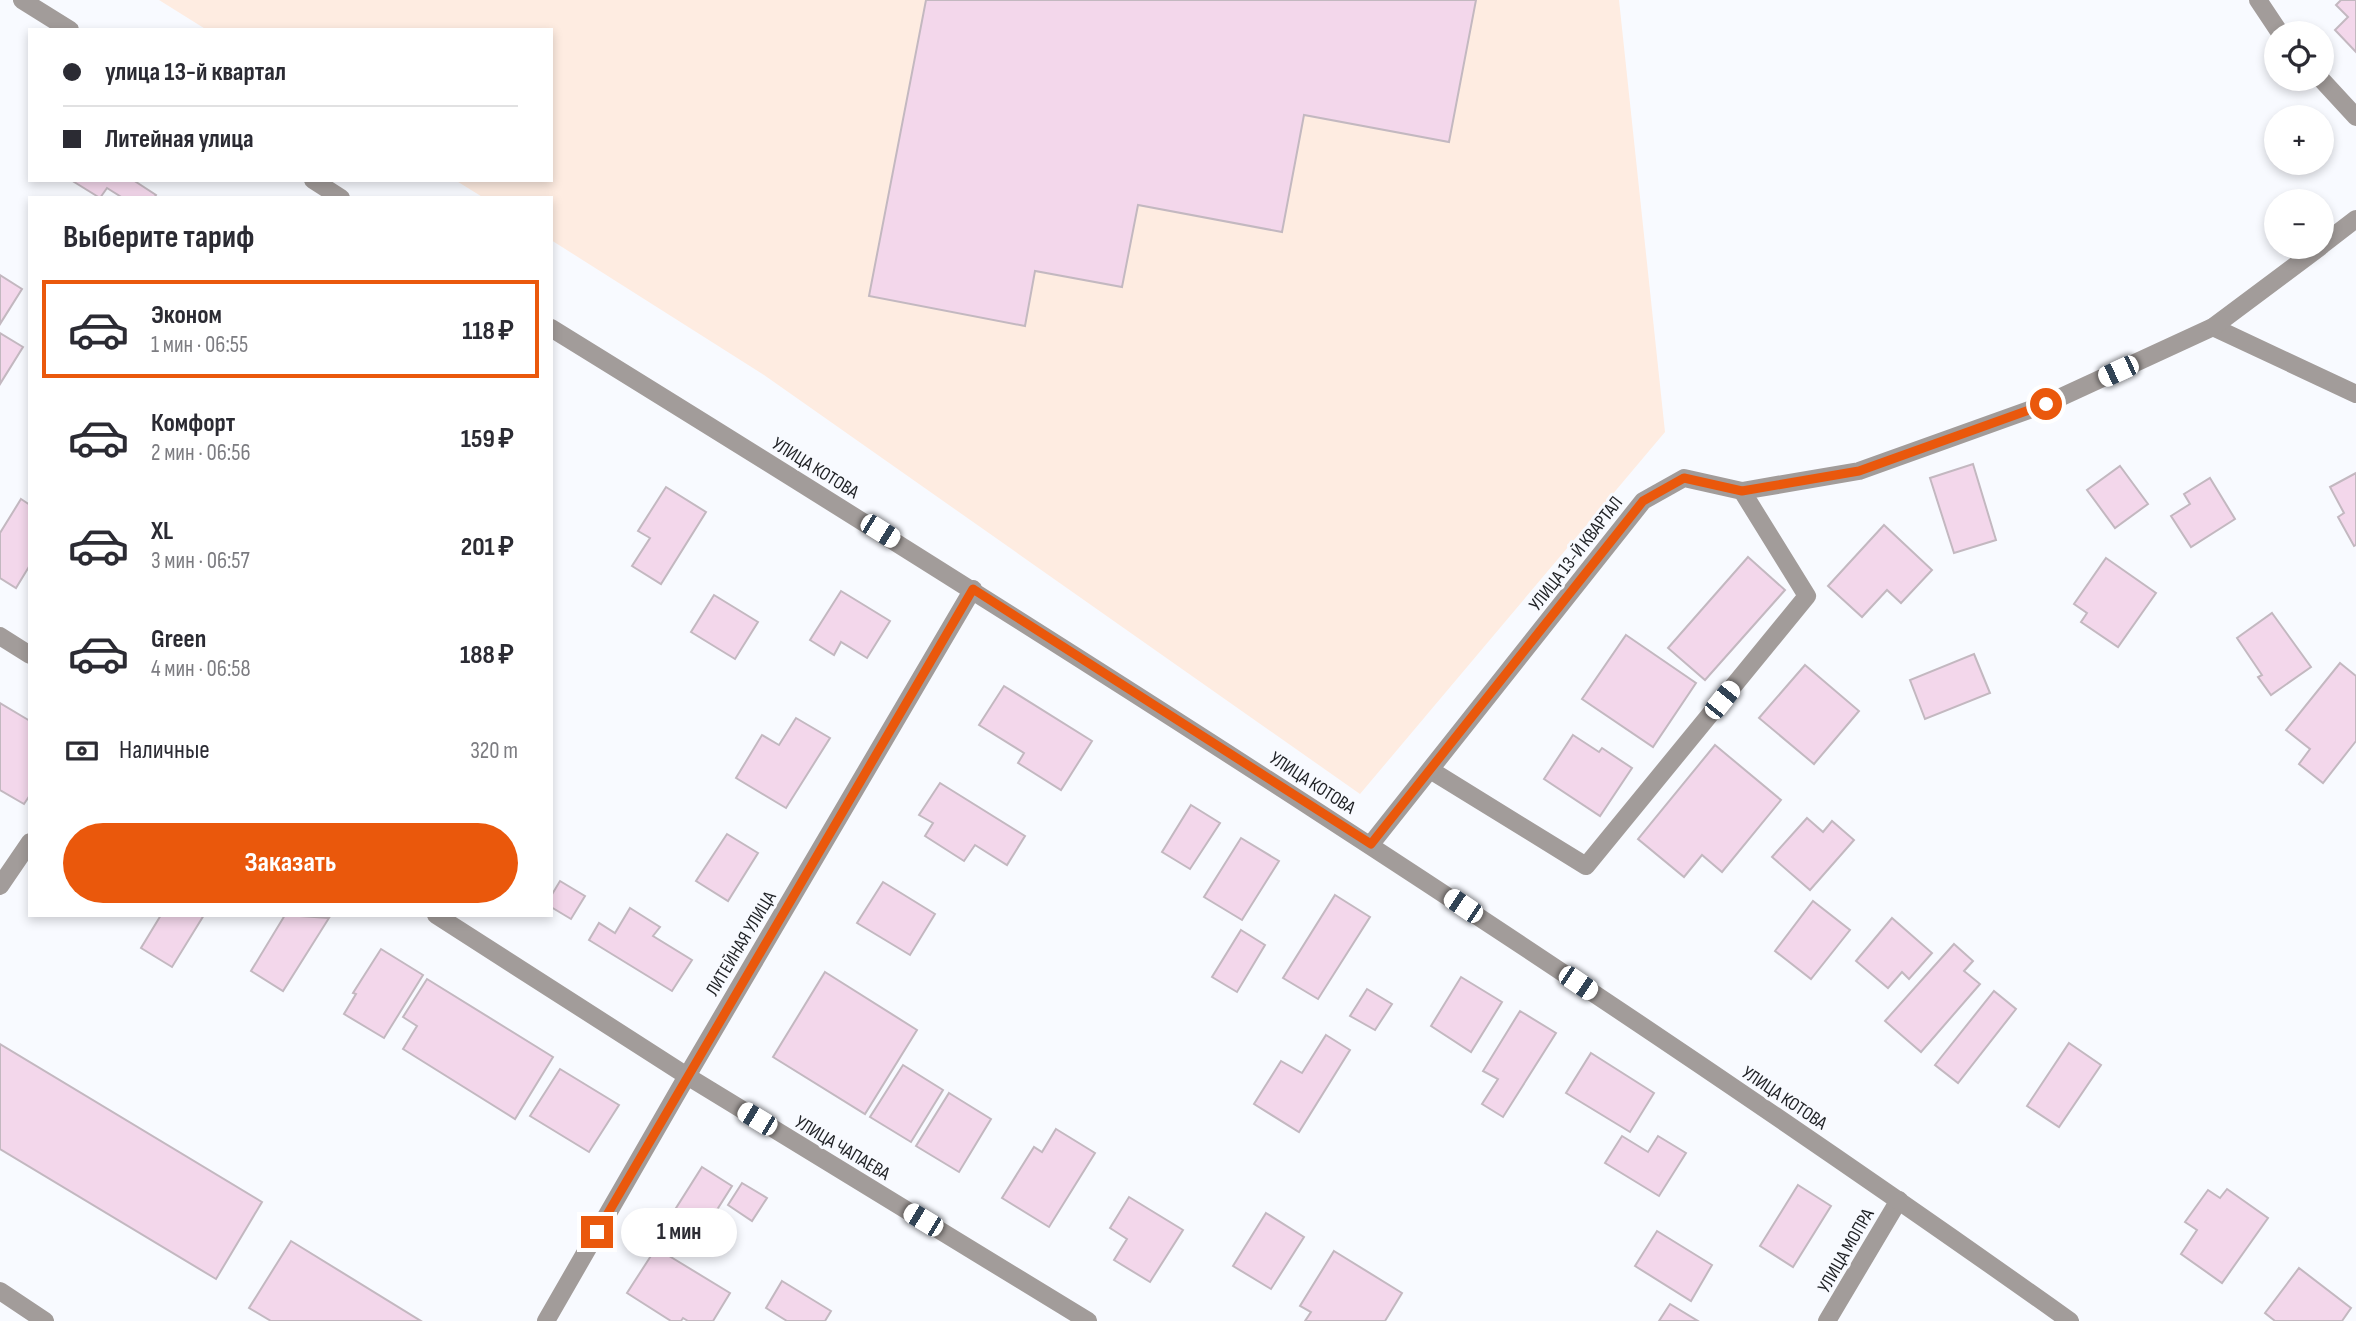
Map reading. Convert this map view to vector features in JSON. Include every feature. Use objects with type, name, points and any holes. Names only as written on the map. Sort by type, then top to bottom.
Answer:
[{"type":"street","points":[[22,0],[67,28]]},
{"type":"street","points":[[2258,0],[2272,21]]},
{"type":"street","points":[[2332,91],[2356,117]]},
{"type":"street","points":[[316,182],[338,196]]},
{"type":"street","name":"УЛИЦА 13-Й КВАРТАЛ","points":[[2334,236],[2356,219]]},
{"type":"street","name":"УЛИЦА 13-Й КВАРТАЛ","points":[[1371,844],[1432,771],[1643,501],[1684,478],[1742,491],[1859,471],[2046,404],[2213,327],[2304,259]]},
{"type":"street","points":[[2213,327],[2356,394]]},
{"type":"street","name":"УЛИЦА КОТОВА","points":[[553,329],[973,589],[1371,844],[1899,1199],[2070,1321]]},
{"type":"street","points":[[1432,771],[1586,866],[1807,596],[1742,491]]},
{"type":"street","name":"ЛИТЕЙНАЯ УЛИЦА","points":[[546,1321],[973,589]]},
{"type":"street","points":[[0,636],[28,654]]},
{"type":"street","points":[[0,886],[28,845]]},
{"type":"street","name":"УЛИЦА ЧАПАЕВА","points":[[439,917],[687,1076],[1088,1321]]},
{"type":"street","name":"УЛИЦА МОПРА","points":[[1827,1321],[1899,1199]]},
{"type":"street","points":[[0,1291],[45,1321]]},
{"type":"shaded area","points":[[159,0],[1619,0],[1665,432],[1360,794],[764,375],[553,241],[553,196],[481,196],[458,182],[553,182],[553,28],[204,28]]},
{"type":"building","points":[[926,0],[1476,0],[1449,142],[1304,115],[1282,232],[1138,205],[1122,287],[1035,271],[1025,326],[869,296]]},
{"type":"building","points":[[2341,0],[2356,0],[2356,52],[2335,30],[2348,17],[2336,5]]},
{"type":"building","points":[[74,182],[136,182],[156,195],[120,196],[107,188],[101,196],[97,196]]},
{"type":"building","points":[[0,275],[22,289],[0,324]]},
{"type":"building","points":[[0,333],[23,347],[0,384]]},
{"type":"building","points":[[1973,464],[1996,540],[1954,553],[1930,478]]},
{"type":"building","points":[[2120,466],[2148,504],[2115,528],[2087,490]]},
{"type":"building","points":[[2356,473],[2354,546],[2338,517],[2344,513],[2330,487]]},
{"type":"building","points":[[2210,478],[2235,519],[2191,547],[2171,516],[2190,504],[2184,494]]},
{"type":"building","points":[[666,487],[706,512],[661,584],[632,566],[650,538],[638,531]]},
{"type":"building","points":[[21,499],[28,504],[28,568],[16,588],[0,578],[0,533]]},
{"type":"building","points":[[1884,525],[1932,570],[1901,603],[1887,590],[1862,617],[1828,586]]},
{"type":"building","points":[[1748,557],[1785,590],[1705,680],[1668,648]]},
{"type":"building","points":[[2106,558],[2156,593],[2118,647],[2081,622],[2087,613],[2074,604]]},
{"type":"building","points":[[841,591],[890,621],[867,658],[841,642],[834,655],[810,640]]},
{"type":"building","points":[[714,595],[758,622],[735,659],[691,632]]},
{"type":"building","points":[[2272,613],[2311,667],[2271,695],[2258,677],[2262,675],[2237,638]]},
{"type":"building","points":[[1626,635],[1696,683],[1653,747],[1582,699]]},
{"type":"building","points":[[1974,654],[1990,693],[1925,719],[1910,680]]},
{"type":"building","points":[[2340,663],[2356,676],[2356,741],[2323,783],[2299,764],[2310,749],[2286,730]]},
{"type":"building","points":[[1805,665],[1859,711],[1814,764],[1759,718]]},
{"type":"building","points":[[1004,686],[1092,741],[1061,790],[1018,763],[1024,753],[979,725]]},
{"type":"building","points":[[0,703],[28,720],[28,798],[24,804],[0,790]]},
{"type":"building","points":[[796,718],[830,738],[786,808],[736,778],[762,735],[779,745]]},
{"type":"building","points":[[1573,735],[1599,752],[1602,748],[1632,768],[1600,816],[1544,779]]},
{"type":"building","points":[[1715,745],[1781,800],[1722,872],[1702,855],[1684,877],[1638,839]]},
{"type":"building","points":[[940,783],[1025,836],[1007,865],[975,845],[964,861],[925,836],[933,823],[919,815]]},
{"type":"building","points":[[1191,805],[1220,823],[1190,869],[1162,852]]},
{"type":"building","points":[[1807,818],[1823,832],[1832,821],[1854,840],[1810,890],[1772,857]]},
{"type":"building","points":[[727,834],[758,853],[728,901],[696,881]]},
{"type":"building","points":[[1241,838],[1279,861],[1242,920],[1204,897]]},
{"type":"building","points":[[560,881],[585,896],[571,919],[553,908],[553,893]]},
{"type":"building","points":[[883,882],[935,914],[910,955],[857,923]]},
{"type":"building","points":[[1335,895],[1370,917],[1318,999],[1283,978]]},
{"type":"building","points":[[1813,901],[1850,930],[1811,979],[1775,951]]},
{"type":"building","points":[[630,908],[660,927],[653,936],[692,960],[672,991],[589,940],[599,923],[615,933]]},
{"type":"building","points":[[160,917],[203,917],[172,967],[141,948]]},
{"type":"building","points":[[284,917],[329,918],[283,991],[251,971]]},
{"type":"building","points":[[1892,918],[1932,953],[1909,979],[1902,972],[1888,988],[1856,961]]},
{"type":"building","points":[[1241,930],[1265,945],[1237,992],[1212,977]]},
{"type":"building","points":[[1954,944],[1973,961],[1964,971],[1980,984],[1921,1052],[1885,1021]]},
{"type":"building","points":[[381,949],[423,975],[384,1038],[344,1014],[356,994],[353,993]]},
{"type":"building","points":[[825,972],[917,1030],[865,1114],[773,1057]]},
{"type":"building","points":[[1461,977],[1502,1002],[1471,1052],[1431,1026]]},
{"type":"building","points":[[427,979],[553,1057],[515,1119],[403,1049],[417,1026],[403,1017]]},
{"type":"building","points":[[1367,989],[1392,1004],[1375,1030],[1350,1016]]},
{"type":"building","points":[[1994,991],[2016,1009],[1958,1083],[1935,1065]]},
{"type":"building","points":[[1520,1011],[1556,1033],[1503,1117],[1482,1104],[1498,1079],[1483,1071]]},
{"type":"building","points":[[1326,1035],[1350,1050],[1299,1132],[1254,1104],[1281,1061],[1302,1073]]},
{"type":"building","points":[[2069,1043],[2101,1065],[2059,1127],[2027,1106]]},
{"type":"building","points":[[0,1044],[262,1202],[216,1279],[0,1149]]},
{"type":"building","points":[[1591,1053],[1654,1093],[1630,1132],[1566,1093]]},
{"type":"building","points":[[903,1065],[943,1090],[911,1142],[870,1117]]},
{"type":"building","points":[[560,1069],[619,1105],[589,1152],[530,1116]]},
{"type":"building","points":[[949,1093],[991,1119],[959,1172],[916,1146]]},
{"type":"building","points":[[1056,1129],[1095,1153],[1049,1227],[1002,1198],[1034,1147],[1042,1152]]},
{"type":"building","points":[[1622,1136],[1648,1152],[1658,1136],[1686,1153],[1659,1196],[1605,1163]]},
{"type":"building","points":[[702,1167],[732,1186],[701,1235],[671,1216]]},
{"type":"building","points":[[742,1183],[767,1198],[752,1221],[728,1205]]},
{"type":"building","points":[[1798,1185],[1831,1206],[1793,1267],[1760,1246]]},
{"type":"building","points":[[2227,1189],[2268,1218],[2222,1283],[2181,1254],[2197,1230],[2185,1222],[2208,1190],[2220,1198]]},
{"type":"building","points":[[1129,1197],[1183,1230],[1150,1282],[1114,1260],[1127,1239],[1110,1228]]},
{"type":"building","points":[[1266,1213],[1304,1237],[1271,1289],[1233,1266]]},
{"type":"building","points":[[1657,1231],[1712,1265],[1691,1301],[1635,1266]]},
{"type":"building","points":[[291,1241],[421,1321],[271,1321],[249,1308]]},
{"type":"building","points":[[656,1248],[730,1293],[713,1321],[688,1321],[683,1318],[681,1321],[671,1321],[627,1293]]},
{"type":"building","points":[[1334,1251],[1402,1293],[1385,1321],[1305,1321],[1311,1312],[1300,1306]]},
{"type":"building","points":[[2299,1268],[2351,1308],[2342,1321],[2275,1321],[2265,1313]]},
{"type":"building","points":[[782,1281],[831,1311],[825,1321],[787,1321],[766,1308]]},
{"type":"building","points":[[1670,1304],[1698,1321],[1659,1321]]},
{"type":"route","points":[[597,1232],[973,589],[1371,844],[1432,771],[1643,501],[1684,478],[1742,491],[1859,471],[2046,404]]}]
